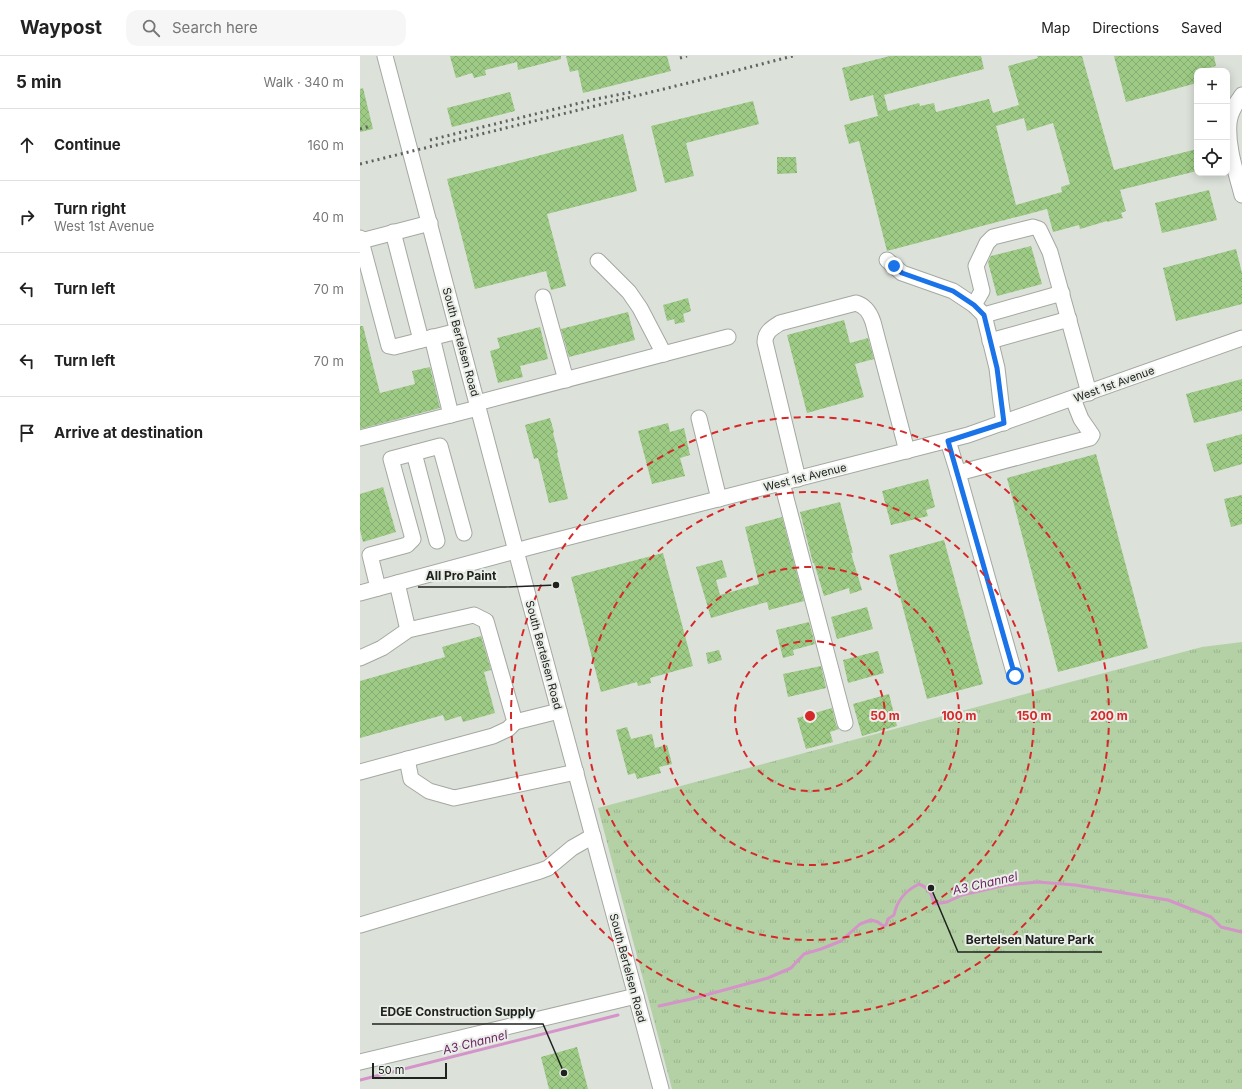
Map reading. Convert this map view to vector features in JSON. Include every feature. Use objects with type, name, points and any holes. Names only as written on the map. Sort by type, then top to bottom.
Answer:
[{"type":"street","name":"South Bertelsen Road","points":[[385,56],[477,406],[661,1089]]},
{"type":"street","points":[[1242,95],[1235,105],[1229,122],[1232,158],[1242,196]]},
{"type":"street","points":[[430,223],[360,240],[389,346],[394,347],[458,331]]},
{"type":"street","points":[[1004,423],[997,368],[990,340],[979,310],[982,291],[976,266],[987,243],[993,237],[1033,227],[1039,230],[1050,252],[1089,393]]},
{"type":"street","points":[[393,232],[451,415]]},
{"type":"street","points":[[887,260],[902,273],[953,291],[979,310],[1062,293]]},
{"type":"street","points":[[598,261],[629,292],[640,308],[664,354]]},
{"type":"street","points":[[543,297],[566,380]]},
{"type":"street","points":[[798,479],[765,337],[773,327],[780,323],[856,303],[862,304],[870,314],[873,322],[907,451]]},
{"type":"street","points":[[990,340],[1069,319]]},
{"type":"street","points":[[360,438],[451,415],[566,380],[728,337]]},
{"type":"street","name":"West 1st Avenue","points":[[360,594],[516,550],[948,441],[1073,399],[1242,338]]},
{"type":"street","points":[[958,473],[1090,438],[1092,435],[1081,419],[1073,399]]},
{"type":"street","points":[[698,418],[719,499]]},
{"type":"street","points":[[948,441],[1015,676]]},
{"type":"street","points":[[378,588],[370,555],[408,545],[413,539],[391,458],[440,446],[464,532]]},
{"type":"street","points":[[414,453],[437,541]]},
{"type":"street","points":[[782,483],[845,723]]},
{"type":"street","points":[[397,583],[408,630]]},
{"type":"street","points":[[360,658],[382,648],[408,630],[474,615],[486,621],[515,722]]},
{"type":"street","points":[[360,772],[493,736],[508,730],[515,722],[559,711]]},
{"type":"street","points":[[406,760],[411,779],[429,791],[454,798],[576,772]]},
{"type":"street","points":[[360,925],[548,868],[572,848],[593,836]]},
{"type":"street","points":[[360,1062],[636,996]]},
{"type":"green space","points":[[1242,642],[1242,1089],[672,1089],[598,808],[1202,647]]},
{"type":"building","points":[[450,56],[561,56],[561,59],[518,70],[517,62],[485,70],[486,75],[474,78],[472,73],[456,78]]},
{"type":"building","points":[[566,56],[667,56],[671,71],[583,93],[578,70],[570,72]]},
{"type":"building","points":[[890,56],[981,56],[984,69],[884,95],[888,111],[919,103],[920,106],[934,103],[936,112],[989,99],[993,113],[1019,105],[1008,66],[1038,58],[1037,56],[1082,56],[1114,170],[1194,150],[1194,172],[1120,190],[1126,211],[1121,213],[1123,218],[1080,229],[1079,225],[1053,232],[1047,209],[887,251],[859,141],[849,144],[844,125],[878,116],[873,95],[850,101],[842,68]],"holes":[[[1024,118],[1027,131],[1053,123],[1070,184],[1061,187],[1062,192],[1016,205],[996,126]]]},
{"type":"building","points":[[1114,56],[1214,56],[1216,66],[1208,68],[1194,68],[1194,84],[1126,102]]},
{"type":"building","points":[[363,88],[373,129],[360,132],[360,89]]},
{"type":"building","points":[[510,92],[515,111],[452,127],[447,108]]},
{"type":"building","points":[[753,101],[759,124],[686,143],[694,176],[665,183],[651,126]]},
{"type":"building","points":[[623,134],[637,191],[547,214],[566,286],[551,290],[546,271],[475,289],[447,179]]},
{"type":"building","points":[[777,157],[796,157],[797,173],[777,174]]},
{"type":"building","points":[[1209,190],[1217,220],[1162,233],[1155,203]]},
{"type":"building","points":[[1031,246],[1042,284],[997,296],[988,262],[991,256]]},
{"type":"building","points":[[1236,249],[1242,273],[1242,304],[1176,321],[1163,268]]},
{"type":"building","points":[[688,298],[691,311],[683,314],[685,322],[675,324],[674,319],[667,321],[663,305]]},
{"type":"building","points":[[628,312],[635,340],[569,357],[561,329]]},
{"type":"building","points":[[844,320],[850,343],[868,338],[874,359],[855,364],[864,397],[807,413],[787,335]]},
{"type":"building","points":[[360,326],[363,326],[380,393],[415,384],[412,371],[430,367],[440,408],[360,429]]},
{"type":"building","points":[[540,327],[548,359],[520,366],[523,377],[498,383],[490,351],[500,348],[497,338]]},
{"type":"building","points":[[1242,379],[1242,411],[1194,423],[1186,394]]},
{"type":"building","points":[[550,418],[568,499],[549,503],[538,458],[534,459],[525,425]]},
{"type":"building","points":[[668,423],[670,432],[684,428],[690,455],[680,458],[685,476],[652,484],[638,431]]},
{"type":"building","points":[[1242,434],[1242,464],[1214,472],[1206,444]]},
{"type":"building","points":[[1096,454],[1148,648],[1058,672],[1007,478]]},
{"type":"building","points":[[928,479],[935,507],[926,510],[928,516],[891,525],[882,491]]},
{"type":"building","points":[[383,487],[396,532],[363,542],[360,530],[360,494]]},
{"type":"building","points":[[1242,495],[1242,524],[1231,527],[1224,499]]},
{"type":"building","points":[[840,502],[853,553],[851,553],[862,590],[850,594],[849,588],[824,596],[813,563],[800,512]]},
{"type":"building","points":[[782,517],[804,601],[769,610],[767,602],[711,618],[696,567],[722,560],[727,577],[716,580],[720,595],[759,584],[745,527]]},
{"type":"building","points":[[944,540],[983,684],[927,699],[889,555]]},
{"type":"building","points":[[663,553],[693,666],[650,678],[651,683],[638,686],[637,682],[601,692],[571,577]]},
{"type":"building","points":[[867,607],[873,629],[837,639],[831,617]]},
{"type":"building","points":[[809,622],[815,644],[793,650],[794,655],[783,658],[776,630]]},
{"type":"building","points":[[481,636],[491,670],[484,672],[495,713],[463,722],[461,716],[445,721],[443,715],[360,738],[360,681],[445,657],[442,647]]},
{"type":"building","points":[[719,650],[722,660],[708,664],[706,653]]},
{"type":"building","points":[[878,651],[884,673],[848,683],[843,660]]},
{"type":"building","points":[[821,666],[826,688],[788,697],[783,674]]},
{"type":"building","points":[[889,694],[897,726],[862,736],[853,704]]},
{"type":"building","points":[[832,708],[836,725],[839,729],[830,732],[833,742],[806,749],[797,718]]},
{"type":"building","points":[[627,727],[631,739],[652,734],[655,748],[667,745],[672,764],[659,767],[661,773],[637,779],[635,773],[628,775],[616,730]]},
{"type":"building","points":[[577,1047],[588,1089],[549,1089],[541,1057]]},
{"type":"waterway","name":"A3 Channel","points":[[659,1006],[768,978],[791,968],[804,954],[841,941],[860,924],[871,920],[878,922],[883,926],[886,925],[888,919],[894,915],[902,896],[919,884],[930,892],[934,904],[947,902],[962,895],[1006,885],[1038,882],[1075,885],[1168,900],[1211,917],[1221,927],[1242,932]]},
{"type":"waterway","name":"A3 Channel","points":[[360,1080],[618,1015]]},
{"type":"railway","points":[[680,58],[687,56]]},
{"type":"railway","points":[[360,164],[793,56]]},
{"type":"railway","points":[[430,140],[596,99],[632,92]]},
{"type":"railway","points":[[360,129],[370,126]]},
{"type":"place","name":"All Pro Paint","points":[[556,585]]},
{"type":"place","name":"Bertelsen Nature Park","points":[[931,888]]},
{"type":"place","name":"EDGE Construction Supply","points":[[564,1073]]},
{"type":"route","points":[[894,266],[902,273],[953,291],[974,305],[984,315],[997,368],[1000,403],[1004,423],[948,441],[1015,676]]}]
